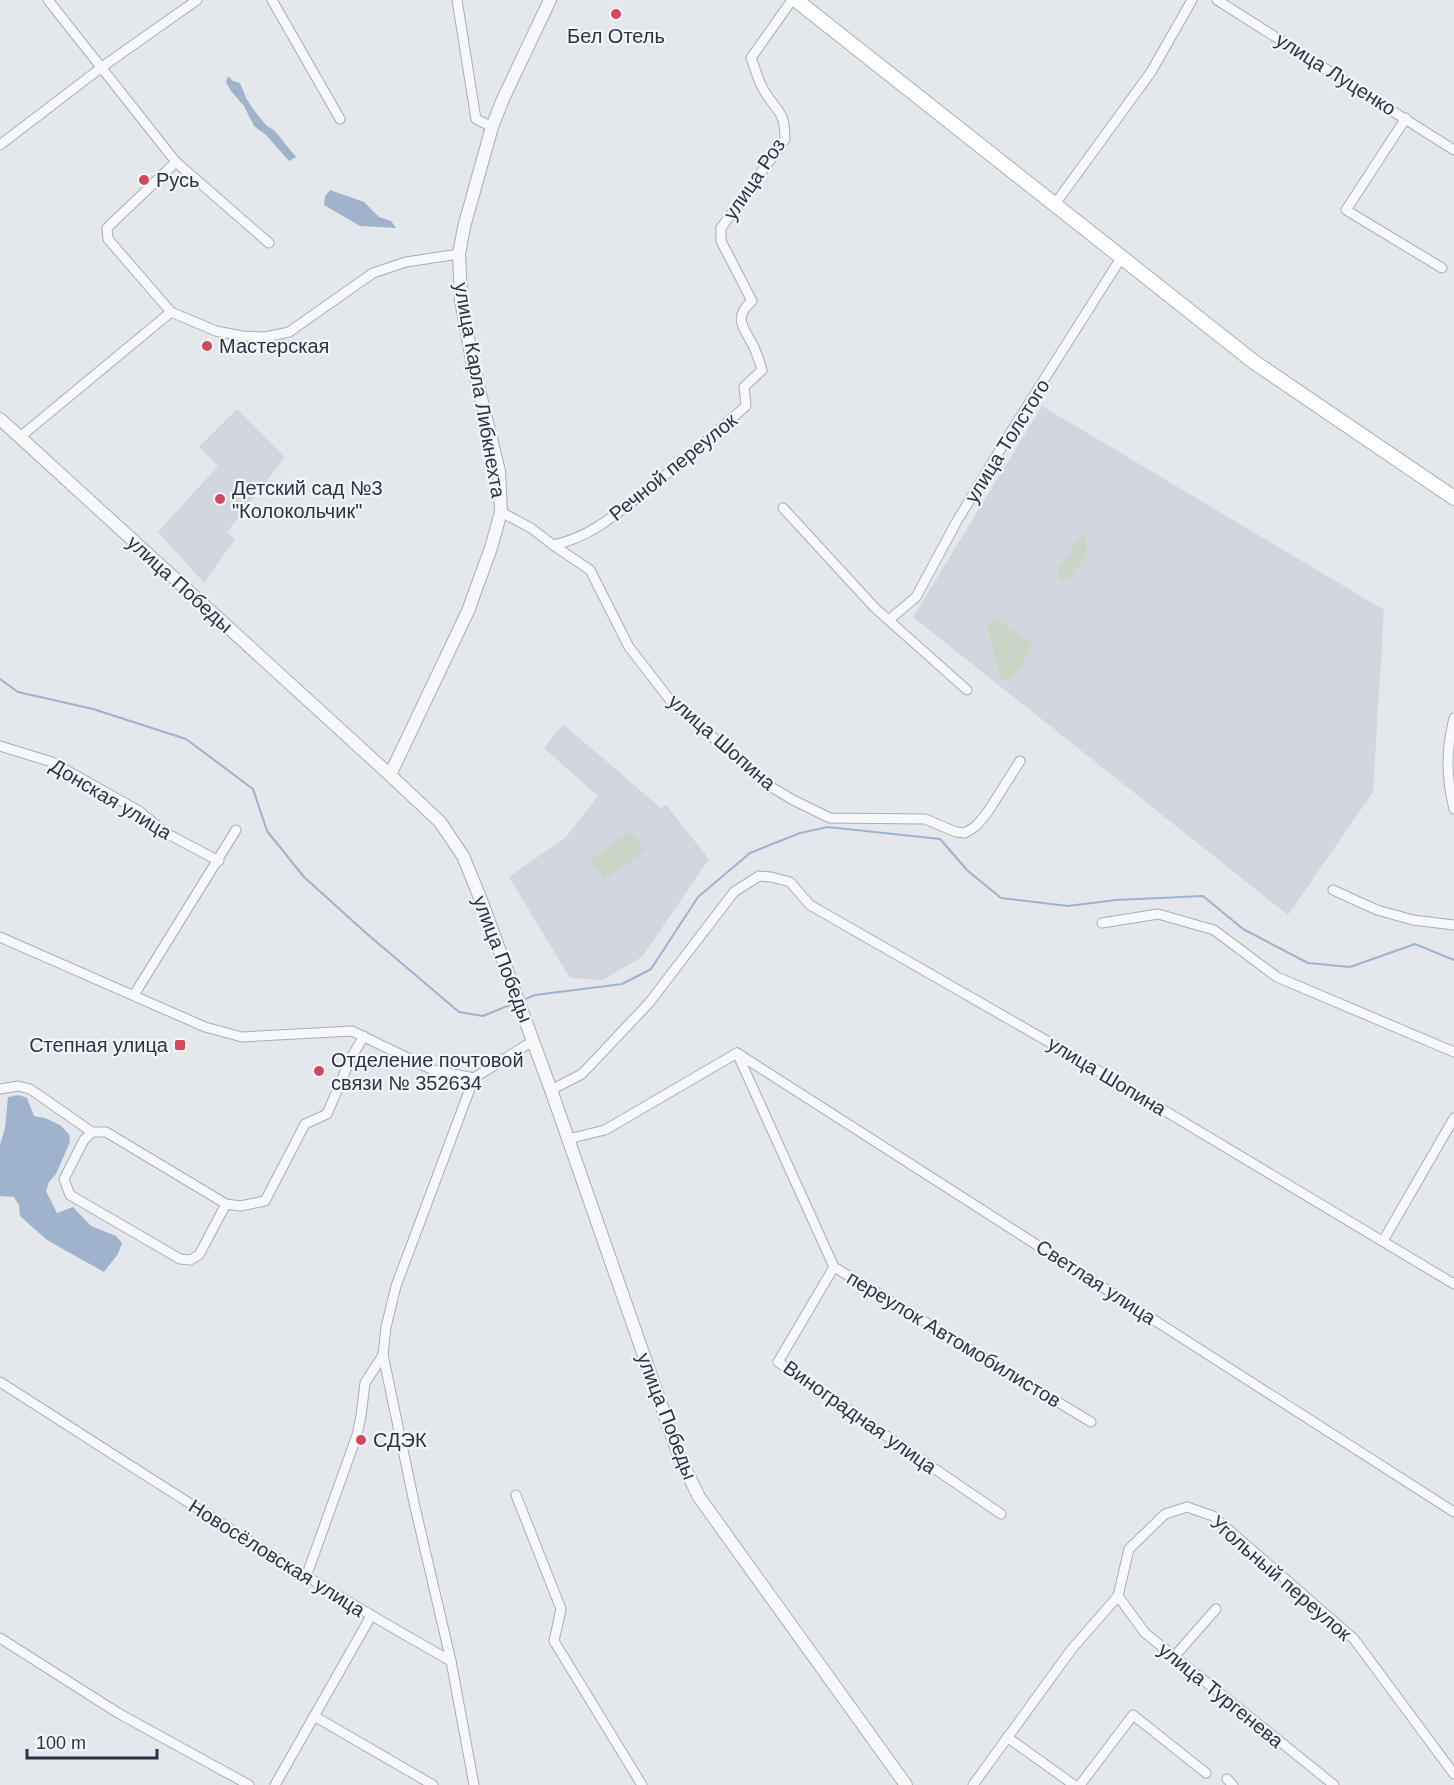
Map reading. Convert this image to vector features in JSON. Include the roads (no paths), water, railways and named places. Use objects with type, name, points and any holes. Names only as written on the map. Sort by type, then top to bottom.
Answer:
[{"type":"main road","points":[[796,0],[1274,377],[1454,498]]},
{"type":"street","points":[[48,0],[176,162],[269,243]]},
{"type":"street","points":[[0,145],[197,0]]},
{"type":"street","points":[[272,0],[340,119]]},
{"type":"street","points":[[457,0],[476,119],[492,127]]},
{"type":"street","name":"улица Карла Либкнехта","points":[[390,775],[468,611],[491,548],[501,512],[499,471],[473,365],[461,300],[459,254],[466,217],[492,127],[507,88],[550,0]]},
{"type":"street","name":"улица Роз","points":[[752,301],[721,241],[721,228],[785,139],[785,122],[780,110],[762,88],[751,58],[792,0]]},
{"type":"street","points":[[1054,204],[1150,72],[1192,0]]},
{"type":"street","name":"улица Луценко","points":[[1217,0],[1454,150]]},
{"type":"street","points":[[1406,118],[1346,210],[1442,268]]},
{"type":"street","points":[[176,162],[107,228],[108,239],[171,312],[216,331],[265,338],[289,332],[373,273],[406,262],[459,254]]},
{"type":"street","name":"улица Толстого","points":[[890,619],[916,597],[957,521],[1121,258]]},
{"type":"street","name":"Речной переулок","points":[[553,546],[568,543],[598,528],[700,447],[746,406],[744,387],[762,370],[759,358],[741,324],[741,315],[752,301]]},
{"type":"street","points":[[20,437],[171,312]]},
{"type":"street","name":"улица Победы","points":[[0,419],[440,822],[463,856],[524,1014],[679,1456],[699,1497],[906,1785]]},
{"type":"street","points":[[783,508],[875,608],[967,690]]},
{"type":"street","name":"улица Шопина","points":[[501,512],[531,528],[553,546],[590,570],[629,647],[670,700],[768,785],[793,801],[830,818],[926,819],[956,832],[965,833],[976,826],[987,813],[1020,761]]},
{"type":"street","points":[[1454,718],[1449,737],[1448,782],[1454,808]]},
{"type":"street","name":"Донская улица","points":[[0,746],[52,762],[139,811],[166,833],[219,861]]},
{"type":"street","points":[[134,995],[219,861],[236,830]]},
{"type":"street","name":"улица Шопина","points":[[551,1090],[582,1074],[649,1003],[734,892],[759,876],[771,877],[790,882],[810,905],[1075,1057],[1454,1284]]},
{"type":"street","points":[[1333,890],[1377,910],[1413,920],[1454,926]]},
{"type":"street","points":[[1102,923],[1158,914],[1214,930],[1277,977],[1454,1052]]},
{"type":"street","points":[[0,937],[205,1027],[242,1037],[352,1031],[434,1070],[474,1078]]},
{"type":"street","points":[[0,1089],[18,1086],[30,1089],[92,1132],[106,1132],[226,1204],[240,1206],[265,1201],[306,1124],[327,1114],[351,1058],[364,1036]]},
{"type":"street","points":[[474,1785],[451,1661],[383,1355],[386,1327],[396,1286],[474,1078],[533,1041]]},
{"type":"street","points":[[568,1139],[605,1130],[737,1053]]},
{"type":"street","name":"переулок Автомобилистов","points":[[737,1053],[834,1267],[1091,1422]]},
{"type":"street","name":"Светлая улица","points":[[737,1053],[1454,1512]]},
{"type":"street","points":[[1383,1241],[1454,1118]]},
{"type":"street","points":[[92,1132],[84,1140],[64,1179],[70,1195],[180,1259],[190,1260],[199,1255],[226,1204]]},
{"type":"street","name":"Виноградная улица","points":[[834,1267],[778,1362],[1002,1514]]},
{"type":"street","points":[[306,1576],[357,1435],[362,1416],[365,1383],[383,1355]]},
{"type":"street","name":"Новосёловская улица","points":[[0,1382],[306,1576],[451,1661]]},
{"type":"street","points":[[516,1494],[561,1609],[554,1641],[642,1785]]},
{"type":"street","name":"Угольный переулок","points":[[973,1785],[1071,1650],[1118,1596],[1129,1550],[1165,1514],[1186,1507],[1213,1516],[1354,1639],[1454,1774]]},
{"type":"street","name":"улица Тургенева","points":[[1118,1596],[1145,1633],[1173,1658],[1334,1785]]},
{"type":"street","points":[[1173,1658],[1216,1609]]},
{"type":"street","points":[[275,1785],[371,1616]]},
{"type":"street","points":[[0,1638],[118,1713],[249,1785]]},
{"type":"street","points":[[1080,1785],[1133,1715],[1206,1773]]},
{"type":"street","points":[[314,1716],[433,1785]]},
{"type":"street","points":[[1007,1737],[1074,1785]]},
{"type":"water","points":[[228,76],[240,83],[247,100],[256,113],[267,126],[274,130],[296,157],[289,161],[266,135],[254,126],[244,106],[226,82]]},
{"type":"water","points":[[330,190],[364,202],[379,217],[391,221],[396,228],[360,226],[324,205],[325,196]]},
{"type":"water","points":[[19,1095],[27,1098],[34,1116],[60,1125],[69,1134],[70,1142],[46,1191],[57,1213],[73,1207],[91,1226],[116,1236],[122,1243],[118,1254],[104,1272],[47,1240],[20,1216],[19,1205],[14,1197],[0,1196],[0,1145],[5,1128],[8,1097]]},
{"type":"waterway","points":[[0,679],[18,692],[93,709],[186,739],[253,789],[267,831],[304,877],[459,1012],[483,1016],[515,1003]]},
{"type":"waterway","points":[[523,1000],[535,995],[622,984],[651,969],[698,897],[750,853],[800,833],[828,827],[940,839],[968,871],[1001,898],[1068,906],[1116,900],[1203,896],[1243,929],[1308,963],[1350,967],[1415,944],[1454,960]]},
{"type":"place","name":"Бел Отель","points":[[616,14]]},
{"type":"place","name":"Русь","points":[[144,180]]},
{"type":"place","name":"Мастерская","points":[[207,346]]},
{"type":"place","name":"Детский сад №3 \"Колокольчик\"","points":[[220,499]]},
{"type":"place","name":"Степная улица","points":[[180,1045]]},
{"type":"place","name":"Отделение почтовой связи № 352634","points":[[319,1071]]},
{"type":"place","name":"СДЭК","points":[[361,1440]]}]
